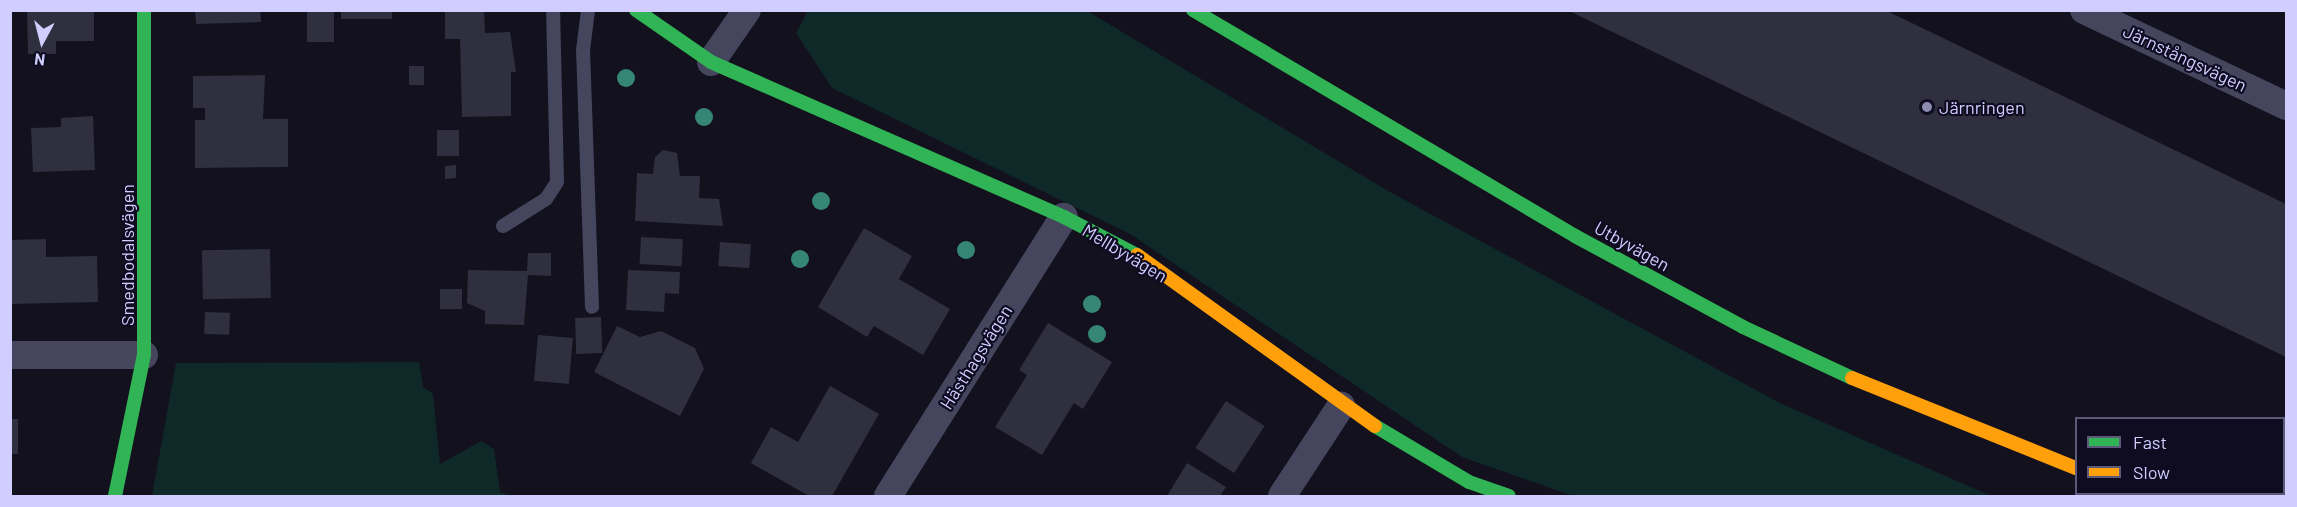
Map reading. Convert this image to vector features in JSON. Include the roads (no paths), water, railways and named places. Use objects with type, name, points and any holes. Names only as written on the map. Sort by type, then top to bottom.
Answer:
[{"type":"street","name":"Smedbodalsvägen","points":[[115,496],[144,355],[144,10]]},
{"type":"street","name":"Mellbyvägen","points":[[636,10],[711,62],[1064,218],[1141,257],[1341,406],[1469,482],[1509,496]]},
{"type":"street","points":[[711,62],[747,10]]},
{"type":"street","name":"Utbyvägen","points":[[1194,10],[1565,230],[1743,327],[1917,408],[2075,468]]},
{"type":"street","name":"Järnstångsvägen","points":[[2084,11],[2286,106]]},
{"type":"street","name":"Hästhagsvägen","points":[[888,496],[1064,218]]},
{"type":"street","points":[[10,355],[144,355]]},
{"type":"street","points":[[1282,496],[1341,406]]},
{"type":"lane","points":[[503,226],[546,199],[557,182],[553,10]]},
{"type":"lane","points":[[588,10],[583,49],[592,307]]},
{"type":"place","name":"Järnringen","points":[[1927,107]]}]
